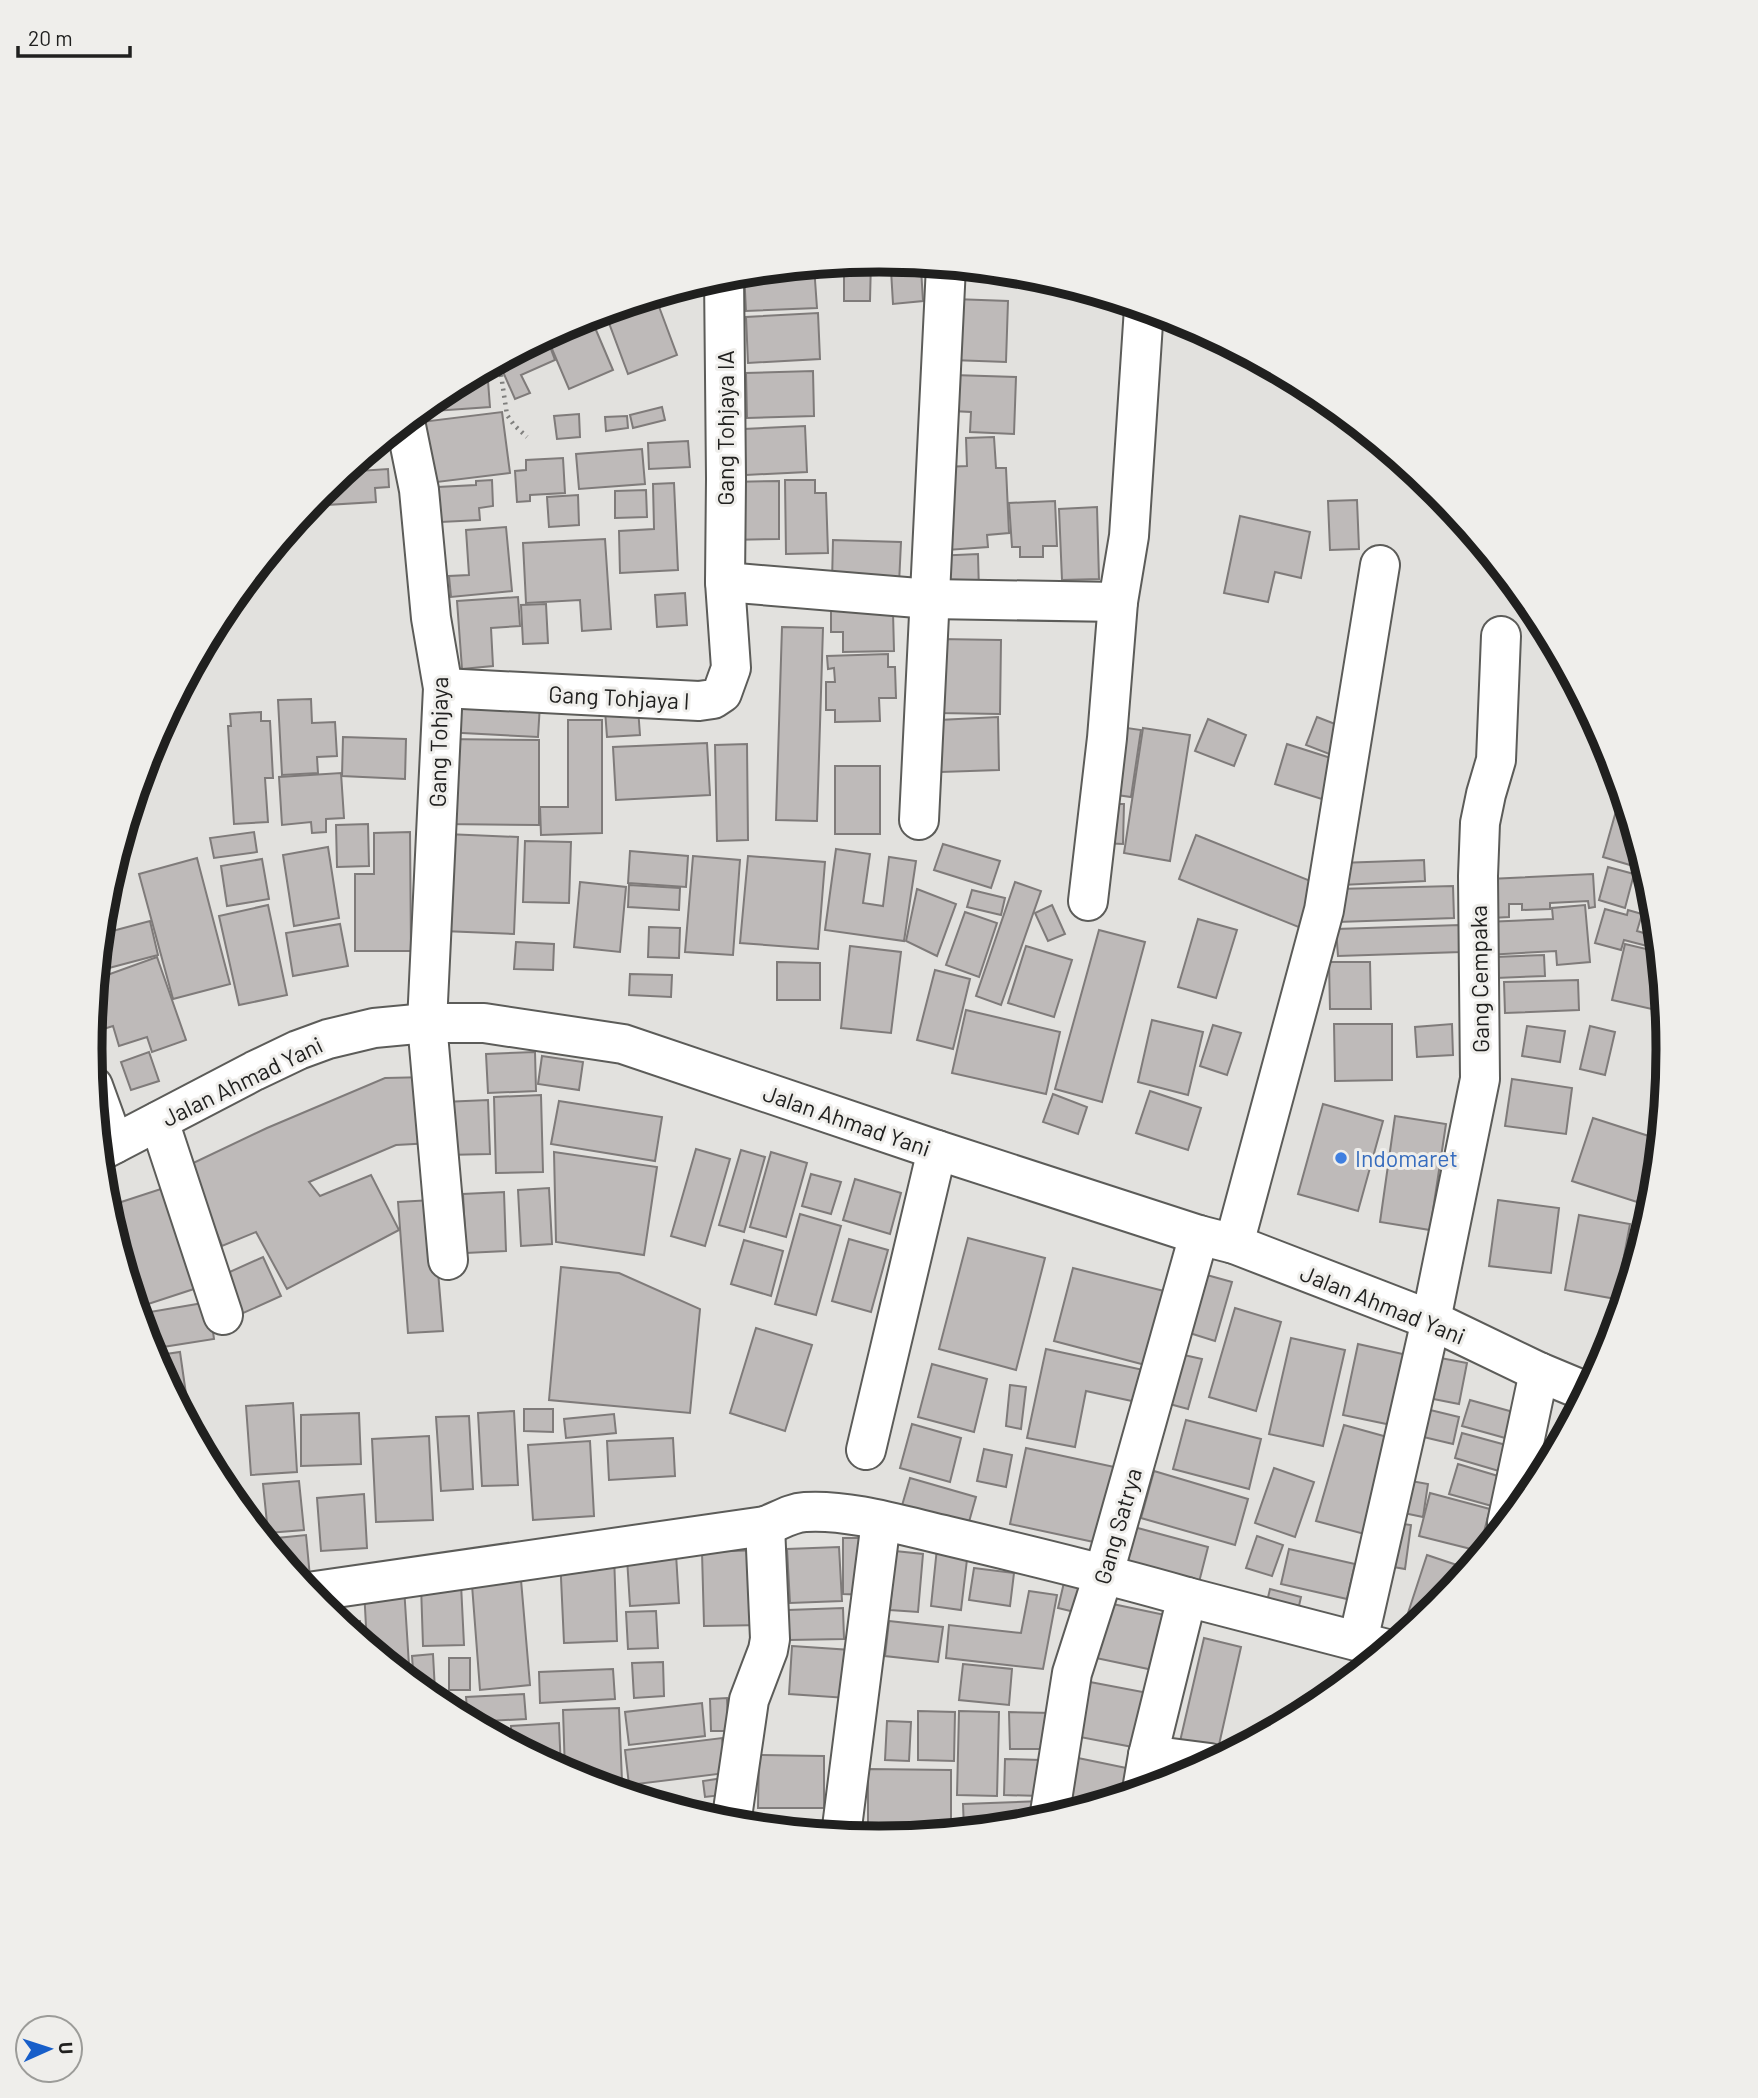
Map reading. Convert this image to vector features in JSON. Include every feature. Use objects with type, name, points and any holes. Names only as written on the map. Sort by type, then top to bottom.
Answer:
[{"type":"street","points":[[919,820],[946,275]]},
{"type":"street","name":"Gang Tohjaya IA","points":[[724,287],[725,582]]},
{"type":"street","points":[[1088,901],[1107,738],[1118,602],[1129,536],[1143,318]]},
{"type":"street","name":"Gang Tohjaya","points":[[407,431],[419,491],[431,618],[443,688],[427,1023],[448,1260]]},
{"type":"street","name":"Gang Satrya","points":[[1051,1807],[1072,1674],[1324,910],[1380,565]]},
{"type":"street","points":[[725,582],[930,598],[1118,602]]},
{"type":"street","name":"Gang Tohjaya I","points":[[443,688],[685,701],[713,699],[722,693],[731,668],[725,582]]},
{"type":"street","name":"Gang Cempaka","points":[[1373,1645],[1431,1320],[1480,1079],[1480,823],[1496,760],[1501,636]]},
{"type":"street","name":"Jalan Ahmad Yani","points":[[108,1148],[254,1071],[308,1047],[374,1028],[427,1023],[484,1023],[623,1044],[937,1150],[1216,1240],[1431,1320],[1578,1388]]},
{"type":"street","points":[[159,1121],[223,1315]]},
{"type":"street","points":[[866,1450],[937,1150]]},
{"type":"street","points":[[1512,1499],[1539,1372]]},
{"type":"street","points":[[321,1590],[765,1526],[803,1512],[881,1521],[1104,1573],[1373,1645]]},
{"type":"street","points":[[842,1825],[881,1521]]},
{"type":"street","points":[[730,1812],[749,1700],[768,1650],[765,1526]]},
{"type":"street","points":[[1172,1769],[1145,1773],[1187,1597]]},
{"type":"path","points":[[500,370],[507,415],[527,437]]},
{"type":"building","points":[[871,272],[870,301],[844,301],[844,273]]},
{"type":"building","points":[[891,272],[921,273],[923,301],[893,304]]},
{"type":"building","points":[[815,274],[817,308],[746,311],[745,283]]},
{"type":"building","points":[[954,299],[1008,301],[1006,362],[952,360]]},
{"type":"building","points":[[658,304],[677,355],[628,374],[609,323]]},
{"type":"building","points":[[818,313],[820,359],[748,363],[746,317]]},
{"type":"building","points":[[594,326],[613,370],[569,389],[550,345]]},
{"type":"building","points":[[550,345],[555,360],[521,375],[530,393],[515,399],[502,370]]},
{"type":"building","points":[[813,371],[814,416],[747,418],[746,373]]},
{"type":"building","points":[[953,375],[1016,377],[1014,434],[970,432],[971,412],[952,411]]},
{"type":"building","points":[[488,377],[490,407],[436,411]]},
{"type":"building","points":[[662,407],[665,420],[633,428],[630,415]]},
{"type":"building","points":[[502,412],[510,473],[429,483],[421,422]]},
{"type":"building","points":[[579,414],[580,437],[557,439],[554,416]]},
{"type":"building","points":[[627,416],[628,428],[606,431],[605,417]]},
{"type":"building","points":[[805,426],[807,472],[746,475],[744,429]]},
{"type":"building","points":[[994,437],[996,468],[1006,468],[1009,533],[987,535],[988,547],[947,550],[943,467],[967,466],[966,438]]},
{"type":"building","points":[[688,441],[690,467],[649,469],[648,443]]},
{"type":"building","points":[[642,449],[645,484],[579,489],[576,454]]},
{"type":"building","points":[[563,458],[565,493],[530,495],[530,501],[517,502],[515,471],[526,470],[526,460]]},
{"type":"building","points":[[388,469],[389,487],[375,488],[376,502],[323,505],[329,499],[359,471]]},
{"type":"building","points":[[492,480],[493,506],[479,508],[480,520],[441,522],[438,487],[476,485],[476,481]]},
{"type":"building","points":[[785,480],[815,480],[815,493],[826,493],[828,553],[786,554]]},
{"type":"building","points":[[779,481],[779,539],[727,540],[727,482]]},
{"type":"building","points":[[674,483],[678,570],[620,573],[619,531],[654,529],[653,484]]},
{"type":"building","points":[[646,490],[647,517],[615,518],[615,491]]},
{"type":"building","points":[[578,495],[579,525],[549,527],[547,497]]},
{"type":"building","points":[[1357,500],[1359,549],[1330,550],[1328,501]]},
{"type":"building","points":[[1055,501],[1057,546],[1043,546],[1043,557],[1020,557],[1020,547],[1012,547],[1009,503]]},
{"type":"building","points":[[1097,507],[1099,579],[1062,580],[1059,509]]},
{"type":"building","points":[[1240,516],[1310,532],[1301,578],[1275,572],[1268,602],[1224,593]]},
{"type":"building","points":[[506,527],[512,591],[451,597],[449,576],[469,575],[466,530]]},
{"type":"building","points":[[605,539],[611,629],[582,631],[580,600],[526,603],[523,543]]},
{"type":"building","points":[[833,540],[901,542],[899,584],[832,582]]},
{"type":"building","points":[[978,554],[979,592],[936,594],[934,556]]},
{"type":"building","points":[[685,593],[687,625],[657,627],[655,595]]},
{"type":"building","points":[[518,597],[520,626],[491,628],[493,666],[462,669],[457,601]]},
{"type":"building","points":[[546,604],[548,643],[523,644],[521,605]]},
{"type":"building","points":[[831,606],[893,612],[894,651],[843,652],[843,632],[831,632]]},
{"type":"building","points":[[782,627],[823,628],[817,821],[776,820]]},
{"type":"building","points":[[939,639],[1001,640],[1000,714],[938,713]]},
{"type":"building","points":[[888,654],[888,667],[895,667],[896,698],[879,698],[880,721],[835,722],[835,710],[826,710],[826,682],[835,682],[834,668],[828,669],[827,656]]},
{"type":"building","points":[[446,698],[540,704],[538,737],[444,732]]},
{"type":"building","points":[[311,699],[312,723],[335,722],[337,756],[317,757],[318,773],[282,775],[278,700]]},
{"type":"building","points":[[638,708],[640,735],[607,737],[605,710]]},
{"type":"building","points":[[261,712],[261,721],[270,721],[273,778],[265,778],[268,822],[234,824],[228,726],[231,726],[230,714]]},
{"type":"building","points":[[998,717],[999,770],[941,772],[939,720]]},
{"type":"building","points":[[1317,717],[1348,729],[1337,757],[1306,745]]},
{"type":"building","points":[[1208,719],[1246,735],[1234,766],[1195,751]]},
{"type":"building","points":[[568,720],[602,720],[602,833],[541,835],[540,807],[568,807]]},
{"type":"building","points":[[1113,726],[1141,730],[1131,797],[1103,793]]},
{"type":"building","points":[[1143,728],[1190,735],[1170,861],[1124,853]]},
{"type":"building","points":[[343,737],[406,739],[405,779],[342,776]]},
{"type":"building","points":[[441,739],[539,740],[539,825],[442,824]]},
{"type":"building","points":[[707,743],[710,795],[616,800],[613,747]]},
{"type":"building","points":[[747,744],[748,840],[717,841],[715,745]]},
{"type":"building","points":[[1287,744],[1340,761],[1328,801],[1275,784]]},
{"type":"building","points":[[835,766],[880,766],[880,834],[835,834]]},
{"type":"building","points":[[341,773],[344,818],[326,819],[326,832],[312,833],[311,822],[282,825],[279,777]]},
{"type":"building","points":[[1102,804],[1124,804],[1123,844],[1101,843]]},
{"type":"building","points":[[1616,811],[1619,812],[1634,866],[1603,857]]},
{"type":"building","points":[[368,824],[369,866],[337,867],[336,825]]},
{"type":"building","points":[[254,832],[257,852],[214,858],[210,838]]},
{"type":"building","points":[[410,832],[411,951],[355,951],[355,874],[374,874],[374,833]]},
{"type":"building","points":[[446,834],[518,837],[514,934],[443,931]]},
{"type":"building","points":[[1196,835],[1323,886],[1306,930],[1179,879]]},
{"type":"building","points":[[525,841],[571,842],[569,903],[523,902]]},
{"type":"building","points":[[943,844],[1000,861],[991,888],[934,870]]},
{"type":"building","points":[[328,847],[339,918],[294,926],[283,855]]},
{"type":"building","points":[[836,849],[870,854],[863,903],[883,906],[889,857],[916,861],[904,941],[825,930]]},
{"type":"building","points":[[630,851],[688,856],[686,887],[628,883]]},
{"type":"building","points":[[693,856],[740,860],[733,955],[685,952]]},
{"type":"building","points":[[748,856],[825,862],[818,949],[740,943]]},
{"type":"building","points":[[197,858],[230,984],[173,999],[139,874]]},
{"type":"building","points":[[262,859],[269,899],[227,906],[221,866]]},
{"type":"building","points":[[1424,860],[1425,881],[1341,885],[1339,863]]},
{"type":"building","points":[[1608,867],[1634,874],[1625,908],[1599,900]]},
{"type":"building","points":[[1593,874],[1595,907],[1589,908],[1588,901],[1550,903],[1550,909],[1522,910],[1522,904],[1509,904],[1509,917],[1491,918],[1489,879]]},
{"type":"building","points":[[580,882],[626,887],[620,952],[574,947]]},
{"type":"building","points":[[1015,882],[1041,891],[1001,1005],[976,996]]},
{"type":"building","points":[[629,885],[680,888],[679,910],[628,907]]},
{"type":"building","points":[[1453,886],[1454,918],[1338,922],[1337,889]]},
{"type":"building","points":[[917,889],[956,904],[937,956],[906,941]]},
{"type":"building","points":[[972,890],[1005,898],[1001,915],[967,907]]},
{"type":"building","points":[[268,905],[287,995],[239,1005],[219,916]]},
{"type":"building","points":[[1052,905],[1065,934],[1048,941],[1035,913]]},
{"type":"building","points":[[1585,905],[1590,962],[1557,965],[1556,951],[1486,955],[1485,922],[1553,919],[1552,908]]},
{"type":"building","points":[[1605,909],[1627,915],[1628,910],[1642,914],[1637,931],[1648,934],[1650,947],[1624,940],[1621,950],[1595,943]]},
{"type":"building","points":[[965,912],[997,923],[979,977],[946,965]]},
{"type":"building","points":[[1198,919],[1237,930],[1216,998],[1178,987]]},
{"type":"building","points":[[150,921],[158,955],[109,968],[107,959],[111,931]]},
{"type":"building","points":[[340,924],[348,966],[293,976],[286,933]]},
{"type":"building","points":[[1460,925],[1461,952],[1338,956],[1336,929]]},
{"type":"building","points":[[649,927],[680,928],[679,958],[648,957]]},
{"type":"building","points":[[1099,930],[1145,942],[1102,1102],[1055,1089]]},
{"type":"building","points":[[516,942],[554,944],[553,970],[514,969]]},
{"type":"building","points":[[1625,944],[1650,950],[1655,1010],[1612,1000]]},
{"type":"building","points":[[850,946],[901,952],[891,1033],[841,1028]]},
{"type":"building","points":[[1026,946],[1072,960],[1054,1017],[1008,1003]]},
{"type":"building","points":[[1544,955],[1545,976],[1496,978],[1495,957]]},
{"type":"building","points":[[157,957],[186,1040],[152,1052],[147,1037],[119,1046],[113,1026],[102,1029],[105,976]]},
{"type":"building","points":[[777,962],[820,963],[820,1000],[777,1000]]},
{"type":"building","points":[[1329,962],[1370,962],[1371,1009],[1330,1009]]},
{"type":"building","points":[[935,970],[970,979],[953,1049],[917,1040]]},
{"type":"building","points":[[630,974],[672,975],[671,997],[629,995]]},
{"type":"building","points":[[1578,980],[1579,1010],[1505,1013],[1504,982]]},
{"type":"building","points":[[966,1010],[1060,1032],[1046,1094],[952,1073]]},
{"type":"building","points":[[1152,1020],[1203,1032],[1188,1095],[1138,1082]]},
{"type":"building","points":[[1334,1024],[1392,1024],[1392,1080],[1335,1081]]},
{"type":"building","points":[[1452,1024],[1453,1055],[1417,1057],[1415,1027]]},
{"type":"building","points":[[1213,1025],[1241,1033],[1227,1075],[1200,1066]]},
{"type":"building","points":[[1527,1026],[1565,1031],[1560,1062],[1522,1056]]},
{"type":"building","points":[[1590,1026],[1615,1032],[1605,1075],[1580,1069]]},
{"type":"building","points":[[149,1052],[159,1081],[131,1090],[121,1062]]},
{"type":"building","points":[[535,1052],[536,1091],[488,1093],[486,1054]]},
{"type":"building","points":[[542,1056],[583,1062],[579,1090],[538,1084]]},
{"type":"building","points":[[429,1077],[432,1143],[396,1145],[309,1182],[320,1196],[371,1175],[399,1230],[287,1289],[256,1232],[222,1246],[189,1165],[267,1128],[385,1078]]},
{"type":"building","points":[[1512,1079],[1572,1088],[1566,1134],[1505,1126]]},
{"type":"building","points":[[1150,1091],[1201,1108],[1188,1150],[1136,1133]]},
{"type":"building","points":[[1053,1094],[1087,1107],[1078,1134],[1043,1122]]},
{"type":"building","points":[[541,1095],[543,1172],[496,1173],[494,1097]]},
{"type":"building","points":[[488,1100],[490,1154],[445,1155],[443,1102]]},
{"type":"building","points":[[559,1101],[662,1117],[655,1161],[551,1144]]},
{"type":"building","name":"Indomaret","points":[[1323,1104],[1383,1121],[1358,1211],[1298,1194]]},
{"type":"building","points":[[1395,1116],[1446,1124],[1430,1230],[1380,1222]]},
{"type":"building","points":[[1593,1118],[1651,1137],[1646,1175],[1637,1202],[1572,1181]]},
{"type":"building","points":[[696,1149],[730,1159],[705,1246],[671,1236]]},
{"type":"building","points":[[741,1150],[765,1157],[744,1232],[719,1225]]},
{"type":"building","points":[[554,1152],[657,1167],[644,1255],[556,1242]]},
{"type":"building","points":[[771,1152],[807,1163],[786,1237],[750,1227]]},
{"type":"building","points":[[811,1174],[841,1182],[831,1214],[802,1206]]},
{"type":"building","points":[[855,1179],[901,1193],[890,1234],[843,1220]]},
{"type":"building","points":[[170,1186],[203,1286],[145,1305],[117,1204]]},
{"type":"building","points":[[549,1188],[552,1244],[521,1246],[518,1190]]},
{"type":"building","points":[[504,1192],[506,1251],[466,1253],[463,1194]]},
{"type":"building","points":[[432,1200],[443,1331],[408,1333],[398,1202]]},
{"type":"building","points":[[1498,1200],[1559,1208],[1551,1273],[1489,1266]]},
{"type":"building","points":[[800,1214],[841,1226],[816,1315],[775,1304]]},
{"type":"building","points":[[1579,1215],[1630,1224],[1615,1299],[1565,1290]]},
{"type":"building","points":[[968,1238],[1045,1258],[1016,1370],[939,1349]]},
{"type":"building","points":[[849,1239],[888,1250],[871,1312],[832,1301]]},
{"type":"building","points":[[744,1240],[783,1251],[771,1296],[731,1284]]},
{"type":"building","points":[[263,1257],[281,1296],[241,1314],[223,1275]]},
{"type":"building","points":[[561,1267],[619,1273],[700,1309],[690,1413],[549,1400]]},
{"type":"building","points":[[1073,1268],[1168,1292],[1149,1366],[1054,1341]]},
{"type":"building","points":[[1196,1272],[1232,1282],[1215,1341],[1180,1330]]},
{"type":"building","points":[[209,1302],[214,1339],[161,1347],[148,1312]]},
{"type":"building","points":[[1235,1308],[1281,1322],[1256,1411],[1209,1397]]},
{"type":"building","points":[[756,1328],[812,1345],[785,1431],[730,1413]]},
{"type":"building","points":[[1291,1338],[1345,1350],[1323,1446],[1269,1434]]},
{"type":"building","points":[[1358,1344],[1416,1357],[1401,1427],[1343,1415]]},
{"type":"building","points":[[1046,1349],[1148,1371],[1141,1403],[1086,1391],[1075,1447],[1027,1438]]},
{"type":"building","points":[[180,1352],[187,1403],[182,1393],[164,1354]]},
{"type":"building","points":[[1175,1353],[1202,1359],[1188,1409],[1162,1402]]},
{"type":"building","points":[[1430,1356],[1467,1363],[1459,1404],[1423,1397]]},
{"type":"building","points":[[932,1364],[987,1379],[974,1432],[918,1417]]},
{"type":"building","points":[[1010,1385],[1026,1387],[1021,1429],[1006,1426]]},
{"type":"building","points":[[1470,1400],[1524,1415],[1516,1441],[1462,1426]]},
{"type":"building","points":[[293,1403],[297,1472],[251,1475],[246,1406]]},
{"type":"building","points":[[1422,1408],[1459,1417],[1453,1444],[1415,1435]]},
{"type":"building","points":[[524,1409],[553,1409],[553,1432],[524,1431]]},
{"type":"building","points":[[514,1411],[518,1485],[482,1486],[478,1413]]},
{"type":"building","points":[[359,1413],[361,1464],[301,1466],[301,1415]]},
{"type":"building","points":[[614,1414],[616,1433],[566,1438],[564,1419]]},
{"type":"building","points":[[469,1416],[473,1489],[441,1491],[436,1417]]},
{"type":"building","points":[[1186,1420],[1261,1439],[1249,1489],[1173,1469]]},
{"type":"building","points":[[912,1424],[961,1438],[950,1482],[900,1468]]},
{"type":"building","points":[[1344,1425],[1398,1440],[1372,1536],[1316,1521]]},
{"type":"building","points":[[1462,1433],[1517,1448],[1509,1474],[1455,1458]]},
{"type":"building","points":[[429,1436],[433,1520],[376,1522],[372,1439]]},
{"type":"building","points":[[673,1438],[675,1476],[609,1480],[607,1441]]},
{"type":"building","points":[[590,1441],[594,1516],[533,1520],[528,1445]]},
{"type":"building","points":[[1026,1448],[1119,1468],[1103,1544],[1010,1524]]},
{"type":"building","points":[[984,1449],[1012,1455],[1006,1487],[977,1481]]},
{"type":"building","points":[[1458,1464],[1508,1479],[1499,1508],[1449,1494]]},
{"type":"building","points":[[1274,1468],[1314,1482],[1295,1537],[1255,1523]]},
{"type":"building","points":[[1154,1471],[1248,1499],[1235,1545],[1141,1518]]},
{"type":"building","points":[[910,1478],[976,1497],[967,1529],[901,1509]]},
{"type":"building","points":[[1400,1479],[1428,1484],[1423,1517],[1394,1511]]},
{"type":"building","points":[[299,1481],[304,1530],[271,1533],[268,1529],[263,1484]]},
{"type":"building","points":[[1430,1493],[1490,1509],[1482,1539],[1474,1550],[1419,1536]]},
{"type":"building","points":[[364,1494],[367,1548],[321,1551],[317,1498]]},
{"type":"building","points":[[1389,1522],[1411,1525],[1405,1569],[1382,1565]]},
{"type":"building","points":[[1134,1527],[1208,1547],[1198,1586],[1123,1566]]},
{"type":"building","points":[[306,1535],[310,1577],[294,1562],[275,1538]]},
{"type":"building","points":[[1257,1536],[1283,1545],[1272,1576],[1246,1568]]},
{"type":"building","points":[[843,1538],[868,1538],[867,1595],[843,1594]]},
{"type":"building","points":[[839,1547],[842,1601],[790,1603],[787,1549]]},
{"type":"building","points":[[937,1548],[968,1551],[961,1610],[931,1606]]},
{"type":"building","points":[[1289,1549],[1355,1564],[1347,1599],[1281,1584]]},
{"type":"building","points":[[761,1550],[763,1625],[704,1626],[702,1552]]},
{"type":"building","points":[[895,1551],[923,1554],[918,1612],[890,1610]]},
{"type":"building","points":[[676,1554],[679,1603],[630,1606],[627,1558]]},
{"type":"building","points":[[614,1555],[617,1641],[564,1643],[560,1556]]},
{"type":"building","points":[[1427,1555],[1460,1566],[1413,1614],[1408,1613]]},
{"type":"building","points":[[974,1568],[1014,1573],[1010,1606],[969,1600]]},
{"type":"building","points":[[1066,1574],[1094,1581],[1087,1615],[1058,1608]]},
{"type":"building","points":[[521,1580],[530,1685],[480,1690],[472,1585]]},
{"type":"building","points":[[461,1584],[464,1645],[423,1646],[421,1585]]},
{"type":"building","points":[[404,1587],[409,1668],[366,1634],[364,1589]]},
{"type":"building","points":[[1270,1589],[1301,1597],[1296,1619],[1265,1610]]},
{"type":"building","points":[[1029,1591],[1057,1595],[1043,1669],[946,1658],[949,1625],[1021,1633]]},
{"type":"building","points":[[1108,1603],[1165,1615],[1153,1670],[1096,1658]]},
{"type":"building","points":[[843,1608],[844,1639],[789,1640],[788,1610]]},
{"type":"building","points":[[656,1611],[658,1648],[628,1649],[626,1612]]},
{"type":"building","points":[[889,1621],[943,1627],[938,1662],[885,1656]]},
{"type":"building","points":[[1204,1638],[1241,1647],[1218,1748],[1203,1755],[1178,1750]]},
{"type":"building","points":[[792,1646],[851,1650],[847,1698],[789,1694]]},
{"type":"building","points":[[433,1654],[435,1686],[413,1671],[412,1656]]},
{"type":"building","points":[[449,1658],[470,1658],[470,1690],[449,1690]]},
{"type":"building","points":[[663,1662],[664,1696],[634,1698],[632,1663]]},
{"type":"building","points":[[963,1664],[1012,1669],[1009,1705],[959,1700]]},
{"type":"building","points":[[613,1669],[615,1699],[540,1703],[539,1672]]},
{"type":"building","points":[[1090,1682],[1148,1693],[1138,1748],[1080,1737]]},
{"type":"building","points":[[524,1694],[526,1719],[488,1721],[467,1708],[466,1697]]},
{"type":"building","points":[[727,1698],[728,1731],[711,1731],[710,1699]]},
{"type":"building","points":[[702,1703],[705,1736],[629,1745],[625,1712]]},
{"type":"building","points":[[619,1708],[622,1781],[565,1760],[563,1710]]},
{"type":"building","points":[[918,1711],[955,1712],[954,1761],[918,1760]]},
{"type":"building","points":[[959,1711],[999,1712],[997,1796],[957,1795]]},
{"type":"building","points":[[1009,1712],[1053,1713],[1054,1749],[1010,1749]]},
{"type":"building","points":[[887,1721],[911,1722],[909,1761],[885,1760]]},
{"type":"building","points":[[559,1723],[560,1758],[511,1733],[511,1726]]},
{"type":"building","points":[[722,1738],[726,1773],[629,1785],[625,1750]]},
{"type":"building","points":[[759,1755],[824,1756],[824,1808],[758,1808]]},
{"type":"building","points":[[1078,1758],[1141,1771],[1139,1781],[1080,1800],[1070,1800]]},
{"type":"building","points":[[1005,1759],[1041,1760],[1040,1796],[1004,1795]]},
{"type":"building","points":[[868,1769],[951,1770],[951,1823],[868,1824]]},
{"type":"building","points":[[730,1777],[730,1794],[705,1797],[703,1781]]},
{"type":"building","points":[[1042,1801],[1038,1810],[964,1822],[963,1804]]},
{"type":"place","name":"Indomaret","points":[[1341,1158]]}]
